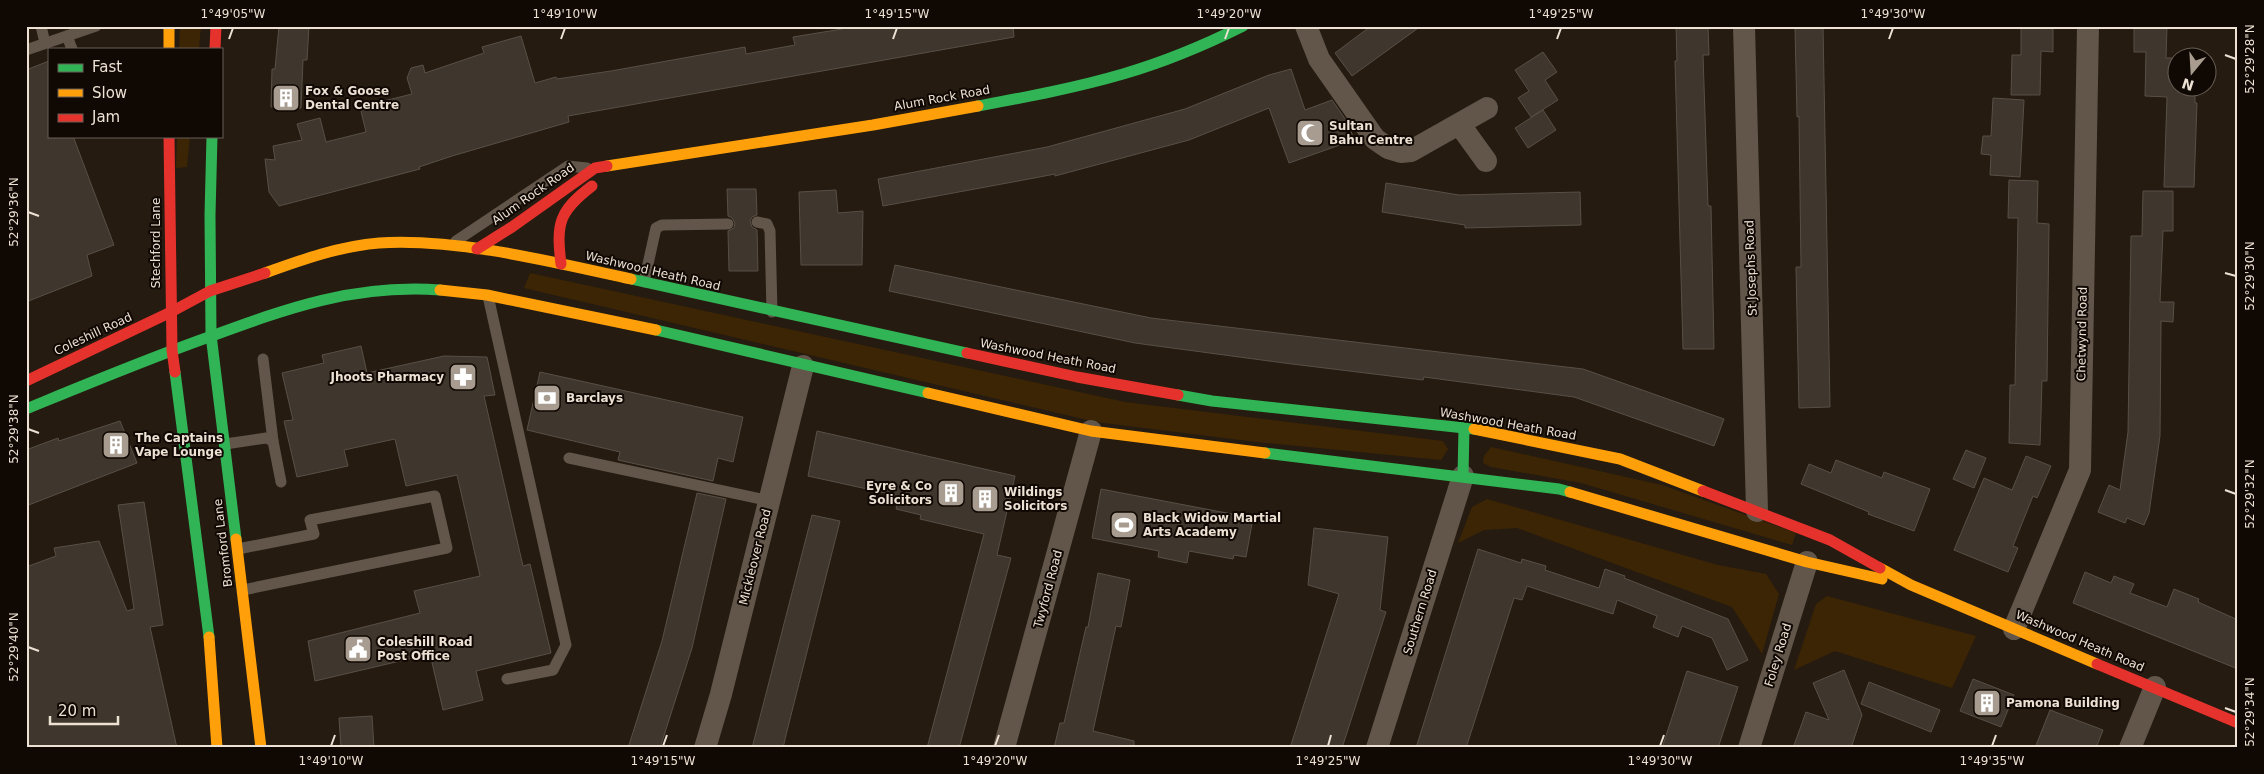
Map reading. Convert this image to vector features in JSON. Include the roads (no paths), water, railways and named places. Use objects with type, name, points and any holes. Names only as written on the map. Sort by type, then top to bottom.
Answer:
[{"type":"main road","points":[[169,26],[169,48]]},
{"type":"main road","points":[[215,48],[216,26]]},
{"type":"main road","name":"Alum Rock Road","points":[[477,249],[512,227],[553,196],[595,168],[687,152],[755,144],[1051,92],[1124,74],[1212,41],[1242,26]]},
{"type":"main road","name":"Stechford Lane","points":[[170,138],[172,350]]},
{"type":"main road","points":[[211,335],[212,138]]},
{"type":"main road","name":"Alum Rock Road","points":[[560,264],[558,221],[570,202],[598,182],[637,162]]},
{"type":"main road","name":"Washwood Heath Road","points":[[171,312],[210,291],[317,256],[378,244],[451,245],[560,264],[643,284],[1077,377],[1203,399],[1464,428],[1620,459],[1830,540],[1912,586],[2238,723]]},
{"type":"main road","name":"Washwood Heath Road","points":[[172,350],[284,309],[352,293],[406,288],[487,295],[599,317],[803,366],[1091,431],[1280,456],[1463,476],[1559,489],[1806,562],[1912,586]]},
{"type":"main road","name":"Coleshill Road","points":[[26,381],[171,312]]},
{"type":"main road","name":"Bromford Lane","points":[[211,335],[261,748]]},
{"type":"main road","points":[[26,409],[172,350]]},
{"type":"main road","name":"Bromford Lane","points":[[172,350],[208,624],[217,748]]},
{"type":"main road","points":[[1463,476],[1464,428]]},
{"type":"street","points":[[1306,26],[1319,59],[1375,139],[1388,148],[1401,152],[1411,151],[1460,125],[1487,108]]},
{"type":"street","name":"St Josephs Road","points":[[1744,26],[1757,511]]},
{"type":"street","name":"Chetwynd Road","points":[[2014,629],[2080,470],[2088,26]]},
{"type":"street","points":[[1460,125],[1486,160]]},
{"type":"street","name":"Mickleover Road","points":[[705,748],[721,694],[803,366]]},
{"type":"street","name":"Twyford Road","points":[[1004,748],[1091,431]]},
{"type":"street","name":"Southern Road","points":[[1377,748],[1463,476]]},
{"type":"street","name":"Foley Road","points":[[1749,748],[1806,562]]},
{"type":"street","points":[[2130,748],[2155,687]]},
{"type":"lane","points":[[41,26],[45,43]]},
{"type":"lane","points":[[26,50],[96,26]]},
{"type":"lane","points":[[67,36],[72,48]]},
{"type":"lane","points":[[451,245],[568,166],[595,168]]},
{"type":"lane","points":[[757,222],[767,224],[770,230],[772,312]]},
{"type":"lane","points":[[643,284],[656,228],[662,225],[728,224]]},
{"type":"lane","points":[[487,295],[566,645],[552,670],[506,679]]},
{"type":"lane","points":[[263,359],[273,441],[281,482]]},
{"type":"lane","points":[[225,444],[266,438],[273,441]]},
{"type":"lane","points":[[569,458],[770,500]]},
{"type":"lane","points":[[238,550],[314,534],[310,520],[435,496],[446,548],[243,590]]},
{"type":"place","name":"Fox & Goose Dental Centre","points":[[286,98]]},
{"type":"place","name":"Sultan Bahu Centre","points":[[1310,133]]},
{"type":"place","name":"Jhoots Pharmacy","points":[[463,377]]},
{"type":"place","name":"Barclays","points":[[547,398]]},
{"type":"place","name":"The Captains Vape Lounge","points":[[116,445]]},
{"type":"place","name":"Eyre & Co Solicitors","points":[[951,493]]},
{"type":"place","name":"Wildings Solicitors","points":[[985,499]]},
{"type":"place","name":"Black Widow Martial Arts Academy","points":[[1124,525]]},
{"type":"place","name":"Coleshill Road Post Office","points":[[358,649]]},
{"type":"place","name":"Pamona Building","points":[[1987,703]]}]
